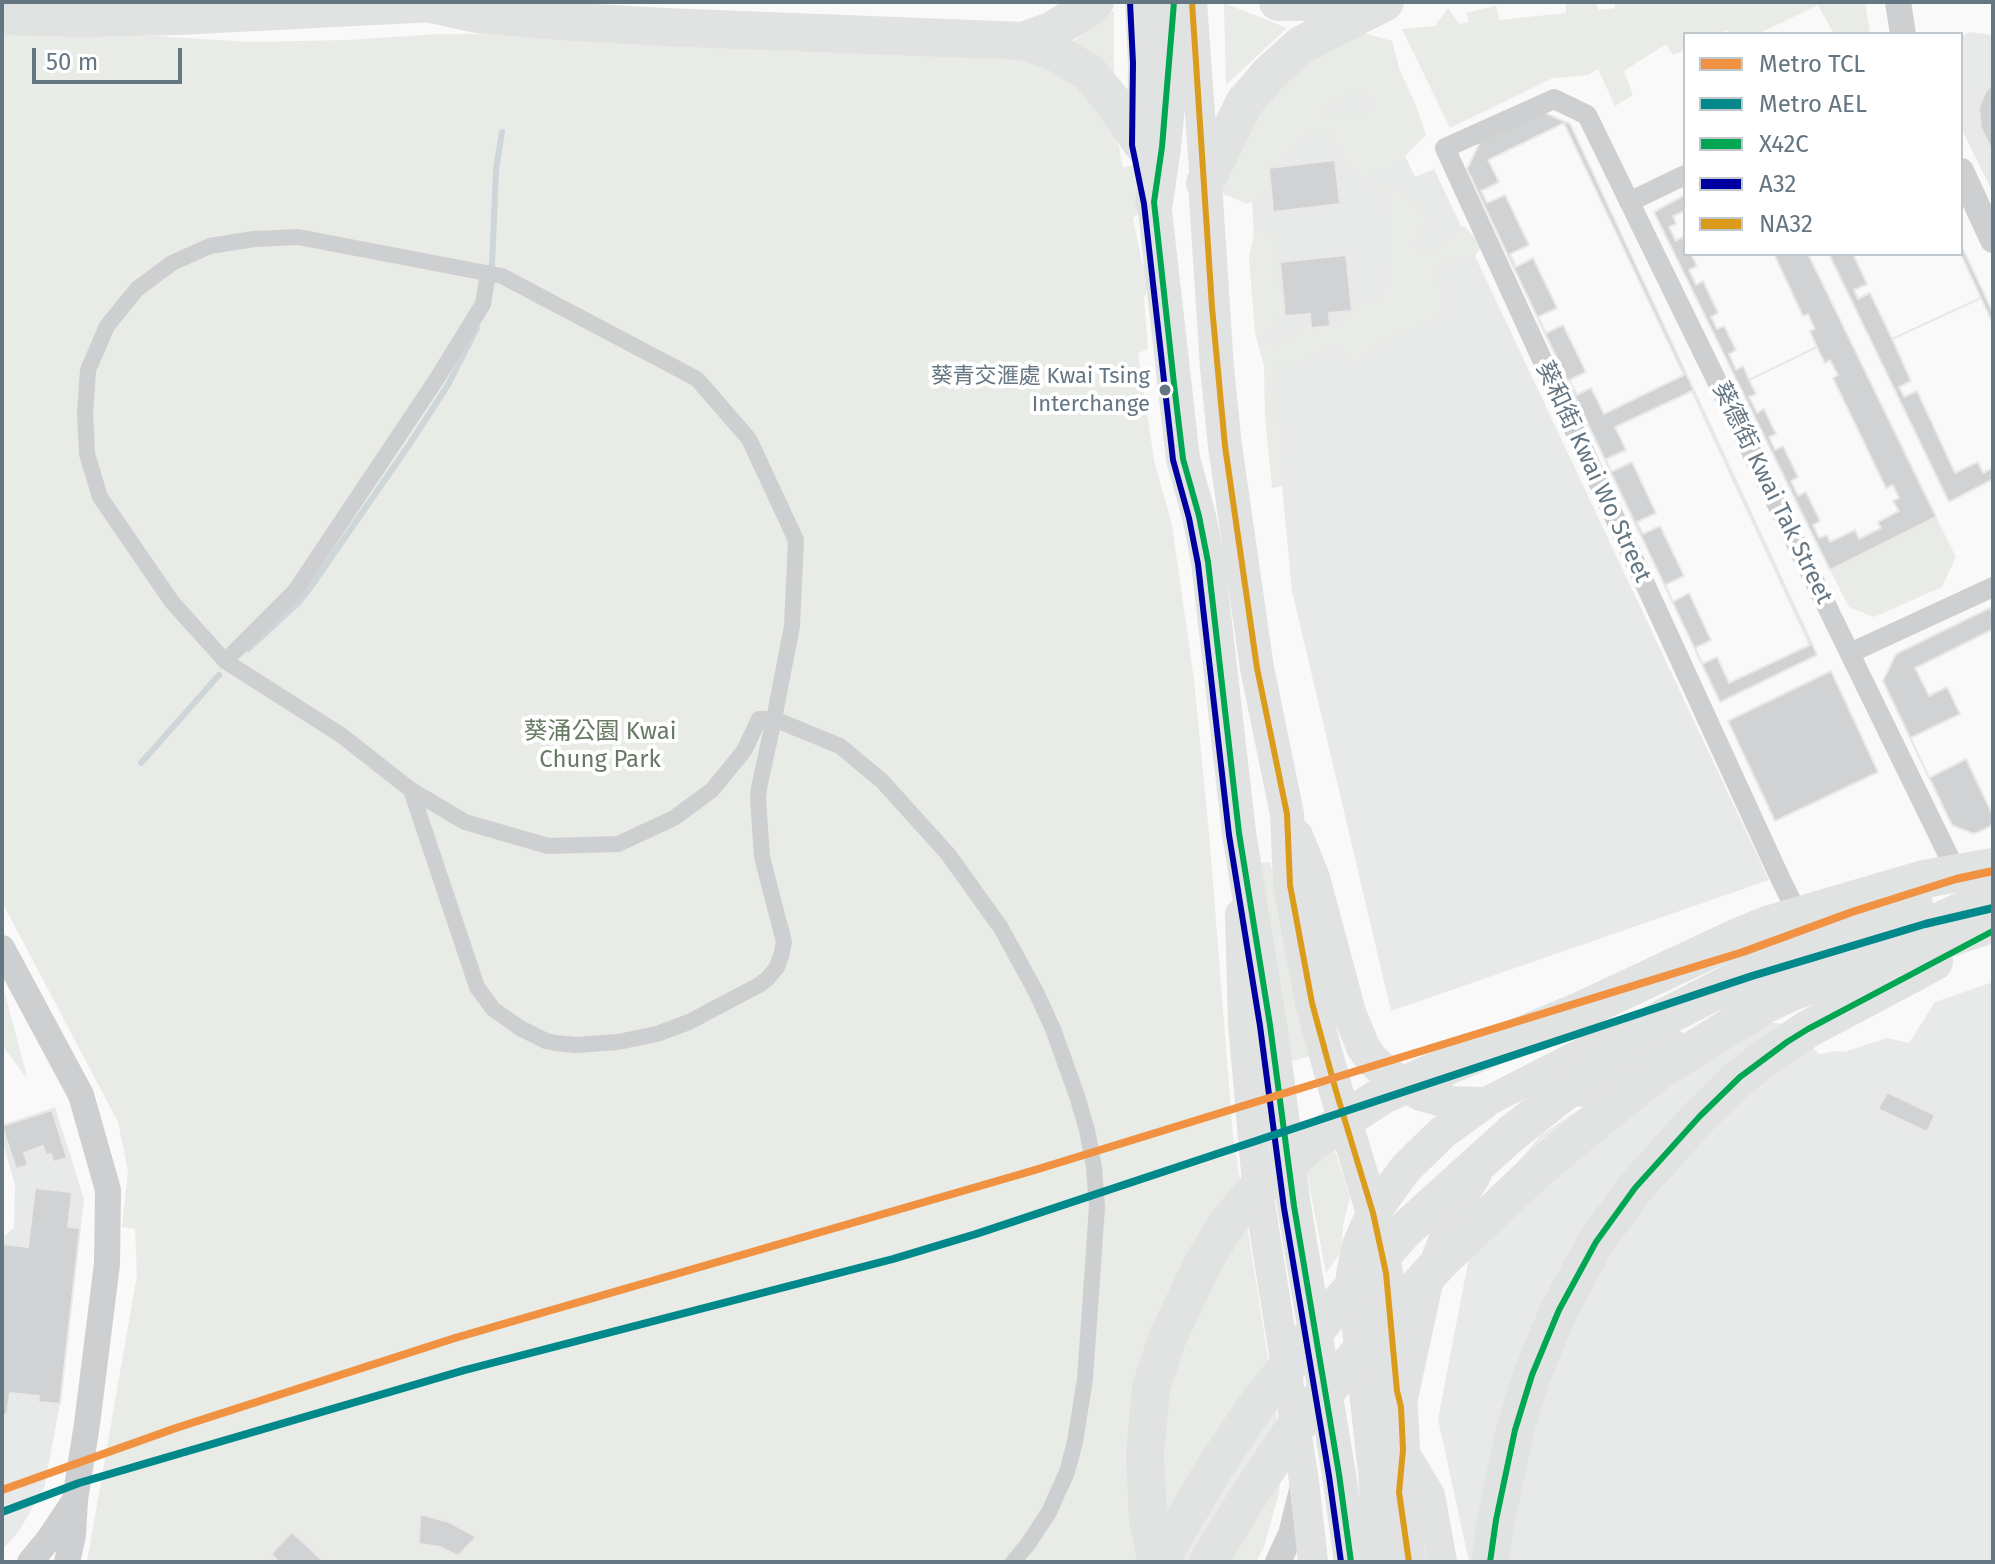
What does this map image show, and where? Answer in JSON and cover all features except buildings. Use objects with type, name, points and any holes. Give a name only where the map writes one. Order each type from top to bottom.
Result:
[{"type":"highway","points":[[1023,41],[1053,30],[1095,2]]},
{"type":"highway","points":[[1154,202],[1162,147],[1174,2],[1196,66]]},
{"type":"highway","points":[[1278,2],[1320,2]]},
{"type":"highway","points":[[1205,183],[1244,103],[1269,74],[1301,45],[1385,2]]},
{"type":"highway","points":[[2,16],[177,16],[443,3],[477,14],[574,22],[1023,41],[1057,53],[1089,73],[1142,144]]},
{"type":"highway","points":[[1158,1562],[1148,1520],[1145,1455],[1151,1388],[1167,1339],[1203,1263],[1226,1225],[1252,1194],[1314,1141],[1381,1096],[1582,1010],[1767,925],[1924,879],[1993,869]]},
{"type":"highway","points":[[1158,1562],[1256,1406],[1329,1314],[1405,1230],[1511,1134],[1592,1069],[1665,1017],[1754,971],[1993,869]]},
{"type":"highway","points":[[1208,1562],[1291,1433],[1362,1349],[1440,1262],[1537,1170],[1607,1112],[1659,1071],[1768,1003],[1791,992],[1993,923]]},
{"type":"highway","points":[[1490,1562],[1515,1430],[1532,1375],[1559,1310],[1589,1256],[1635,1188],[1740,1077],[1787,1042],[1993,931]]},
{"type":"main road","points":[[1140,2],[1142,144],[1154,202],[1183,459],[1208,562],[1239,833],[1351,1562]]},
{"type":"main road","points":[[1192,2],[1225,446],[1257,668],[1287,814],[1290,885],[1312,1003],[1373,1213],[1386,1273],[1401,1407],[1403,1450],[1399,1492],[1409,1562]]},
{"type":"main road","points":[[1287,814],[1313,878],[1349,1012],[1363,1047],[1372,1060],[1392,1077],[1421,1094],[1453,1103],[1482,1104]]},
{"type":"main road","points":[[1239,833],[1243,1024],[1257,1184],[1304,1481],[1313,1562]]},
{"type":"main road","points":[[1379,1562],[1375,1473],[1353,1274],[1359,1245],[1373,1213],[1394,1182],[1443,1132],[1482,1104],[1810,937],[1993,853]]},
{"type":"main road","points":[[1386,1273],[1403,1228],[1421,1199],[1471,1153],[1548,1108],[1827,969],[1993,892]]},
{"type":"main road","points":[[1401,1407],[1428,1283],[1451,1219],[1483,1167],[1507,1140],[1548,1108]]},
{"type":"main road","points":[[1403,1450],[1430,1495],[1442,1562]]},
{"type":"street","points":[[1898,2],[1903,32]]},
{"type":"street","name":"葵和街 Kwai Wo Street","points":[[1587,115],[1554,99],[1445,148],[1810,937]]},
{"type":"street","name":"葵德街 Kwai Tak Street","points":[[1587,115],[1956,871]]},
{"type":"street","points":[[1963,175],[1993,240]]},
{"type":"street","points":[[1629,202],[1683,176]]},
{"type":"street","points":[[411,790],[479,992],[499,1014],[520,1028],[546,1041],[588,1044],[637,1038],[677,1027],[759,985],[773,973],[783,949],[783,935],[763,864],[758,807],[759,788],[774,719],[792,626],[796,540],[749,439],[697,379],[502,276],[298,237],[254,239],[210,246],[172,263],[137,289],[107,326],[88,370],[85,413],[87,454],[100,497],[172,602],[225,661],[341,735],[411,790],[465,822],[548,846],[618,844],[674,818],[712,790],[744,751],[759,719],[774,719],[832,742],[897,795],[948,854],[1001,928],[1036,992],[1065,1061],[1087,1130],[1094,1167],[1097,1216],[1085,1379],[1067,1472],[1040,1527],[1013,1562]]},
{"type":"street","points":[[225,661],[295,591],[483,304],[488,273]]},
{"type":"street","points":[[1850,653],[1993,587]]},
{"type":"street","points":[[2,948],[81,1095],[108,1190],[107,1264],[67,1562]]},
{"type":"street","points":[[1278,1562],[1291,1534],[1304,1481]]},
{"type":"street","points":[[30,1562],[75,1500]]},
{"type":"shaded area","points":[[1969,32],[1993,35],[1993,193],[1963,132],[1963,36]]},
{"type":"shaded area","points":[[1383,60],[1421,140],[1402,150],[1415,177],[1434,169],[1769,880],[1391,1011],[1292,591],[1256,281],[1252,198],[1275,138]]},
{"type":"shaded area","points":[[1993,982],[1993,1562],[1469,1562],[1438,1419],[1471,1247],[1492,1193],[1540,1136],[1575,1112],[1653,1070],[1768,1022],[1782,1024],[1819,1054],[1844,1052],[1887,1038],[1909,1043],[1935,1002]]},
{"type":"shaded area","points":[[55,1107],[84,1199],[60,1404],[44,1488],[19,1531],[2,1550],[2,1238],[14,1228],[15,1185],[2,1140],[2,1125]]},
{"type":"green space","points":[[1566,2],[1594,2],[1599,10],[1615,8],[1615,2],[1865,2],[1870,32],[1833,32],[1818,5],[1762,32],[1683,32],[1683,51],[1673,55],[1666,44],[1624,71],[1633,95],[1615,106],[1598,69],[1588,75],[1553,78],[1450,128],[1402,29],[1435,26],[1448,8],[1459,24],[1469,22],[1466,13],[1496,6],[1499,20],[1566,13]]},
{"type":"green space","points":[[1224,3],[1287,28],[1226,85]]},
{"type":"green space","points":[[1114,11],[1114,80],[1070,44]]},
{"type":"green space","points":[[1354,30],[1392,41],[1400,71],[1426,135],[1391,170],[1355,178],[1329,131],[1306,134],[1286,152],[1272,188],[1248,204],[1221,193],[1274,77]],"holes":[[[1362,89],[1377,105],[1361,114],[1322,114],[1325,108]]]},
{"type":"green space","name":"葵涌公園 Kwai Chung Park","points":[[2,33],[139,35],[252,42],[504,34],[1022,51],[1104,106],[1123,168],[1139,163],[1155,202],[1133,218],[1142,263],[1160,267],[1144,298],[1148,349],[1138,353],[1154,460],[1172,525],[1194,680],[1233,1136],[1282,1447],[1279,1493],[1264,1547],[1256,1562],[87,1562],[137,1275],[135,1229],[122,1227],[128,1171],[118,1122],[2,902]]},
{"type":"green space","points":[[1368,183],[1388,185],[1415,202],[1427,221],[1413,246],[1432,253],[1464,226],[1482,245],[1473,260],[1450,258],[1436,271],[1445,305],[1437,322],[1389,336],[1353,365],[1335,344],[1296,367],[1278,366],[1272,389],[1286,459],[1282,486],[1272,488],[1264,366],[1255,333],[1249,257],[1255,229],[1274,234],[1279,283],[1288,309],[1268,331],[1274,350],[1312,321],[1335,328],[1343,307],[1382,300],[1392,260],[1392,223],[1388,199]]},
{"type":"green space","points":[[1936,517],[1956,557],[1942,587],[1874,617],[1849,607],[1830,570]]},
{"type":"green space","points":[[1270,862],[1311,1056],[1285,1063],[1261,863]]},
{"type":"green space","points":[[2,983],[28,1080],[2,1045]]},
{"type":"green space","points":[[1330,1135],[1350,1197],[1341,1252],[1326,1273],[1304,1158]]},
{"type":"waterway","points":[[492,265],[496,170],[502,132]]},
{"type":"waterway","points":[[248,649],[310,588],[448,385],[477,328]]},
{"type":"waterway","points":[[141,763],[219,675]]},
{"type":"metro line","name":"TCL","points":[[2,1490],[176,1428],[455,1338],[1035,1170],[1743,952],[1852,912],[1956,879],[1993,871]]},
{"type":"metro line","name":"AEL","points":[[2,1512],[79,1483],[465,1370],[893,1259],[976,1234],[1752,976],[1925,924],[1993,908]]},
{"type":"transit line","name":"A32","points":[[1130,2],[1132,145],[1144,204],[1173,460],[1198,564],[1229,835],[1260,1026],[1284,1208],[1341,1562]]},
{"type":"transit line","name":"X42C","points":[[1174,2],[1162,147],[1154,202],[1174,384],[1183,459],[1208,562],[1239,833],[1351,1562]]},
{"type":"transit line","name":"NA32","points":[[1192,2],[1212,307],[1225,446],[1257,668],[1287,814],[1290,885],[1312,1003],[1373,1213],[1386,1273],[1401,1407],[1403,1450],[1399,1492],[1409,1562]]},
{"type":"transit line","name":"X42C","points":[[1490,1562],[1515,1430],[1532,1375],[1559,1310],[1596,1242],[1635,1188],[1740,1077],[1787,1042],[1993,931]]},
{"type":"place","name":"葵青交滙處 Kwai Tsing Interchange","points":[[1165,390]]}]
